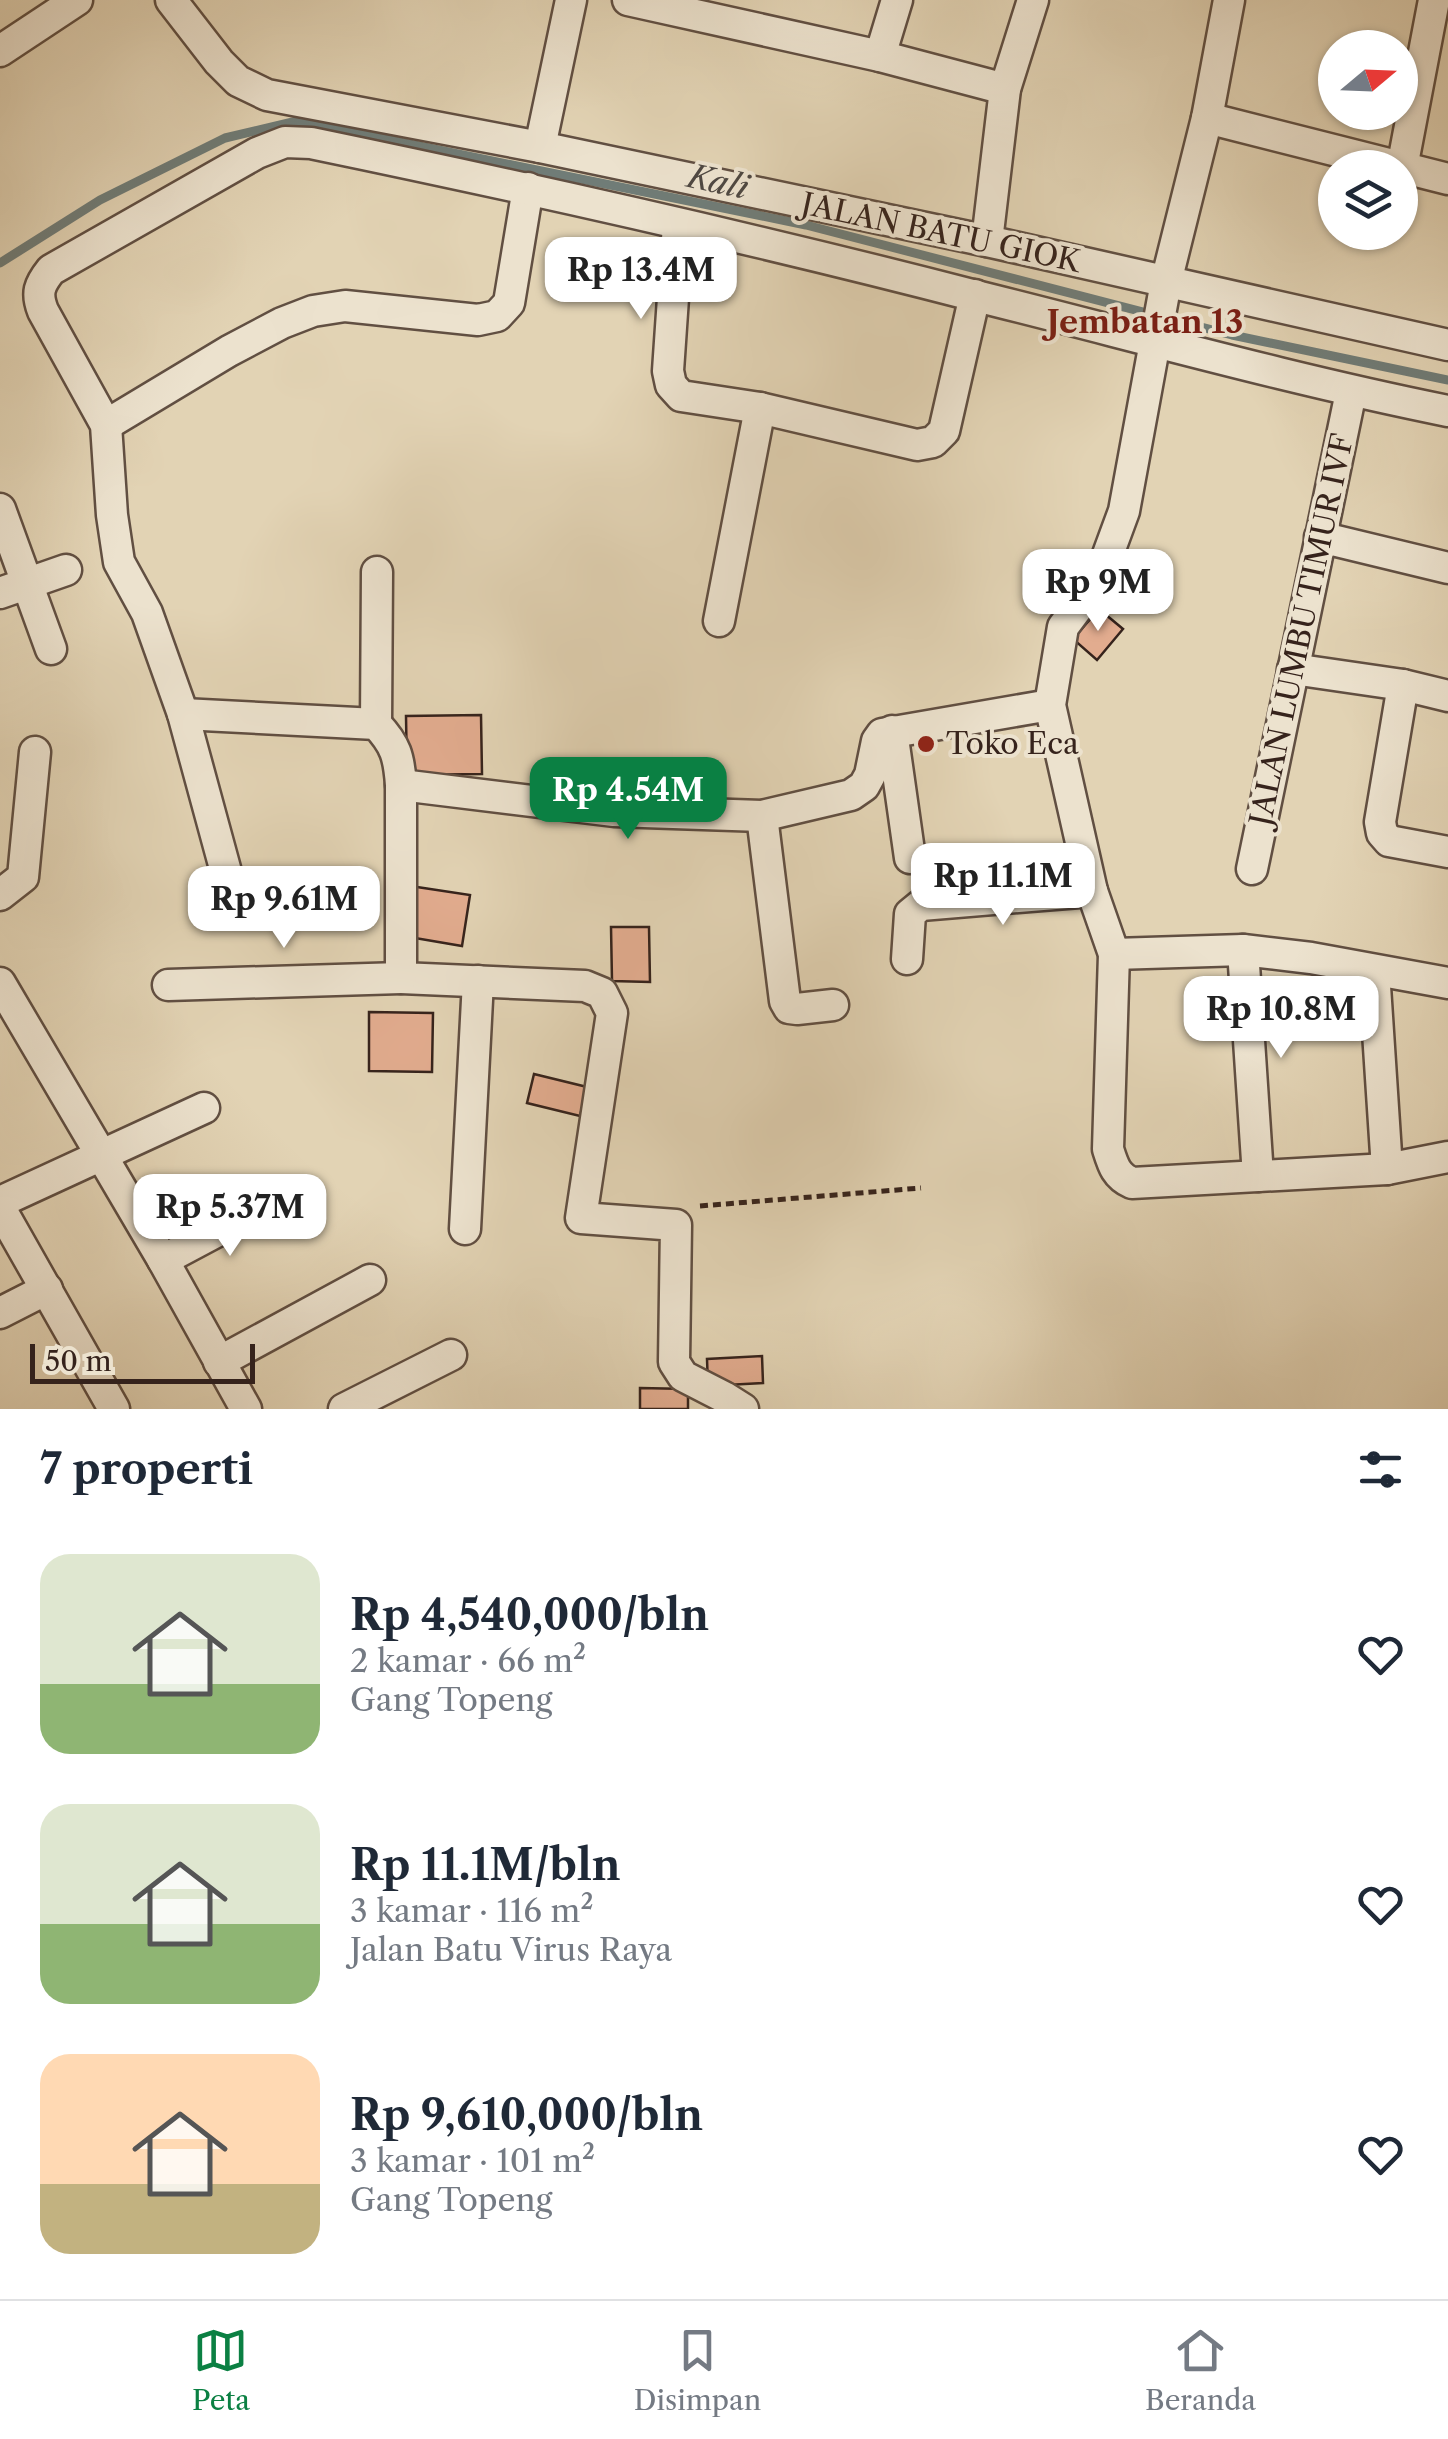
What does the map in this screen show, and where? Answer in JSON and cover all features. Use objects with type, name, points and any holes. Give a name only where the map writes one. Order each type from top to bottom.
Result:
[{"type":"street","points":[[0,51],[77,0]]},
{"type":"street","name":"JALAN BATU GIOK","points":[[171,0],[228,72],[267,95],[540,147],[987,241],[1165,291],[1448,344]]},
{"type":"street","points":[[540,147],[571,0]]},
{"type":"street","points":[[628,0],[880,56],[1005,89]]},
{"type":"street","points":[[880,56],[896,0]]},
{"type":"street","points":[[987,241],[1005,89],[1033,0]]},
{"type":"street","points":[[1229,0],[1207,118],[1165,291],[1124,511],[1103,568],[1063,627],[1050,705],[1092,891],[1114,954],[1108,1149],[1121,1178],[1132,1183],[1387,1169],[1448,1157]]},
{"type":"street","points":[[1405,150],[1434,0]]},
{"type":"street","points":[[1207,118],[1332,150]]},
{"type":"street","points":[[226,872],[182,714],[147,612],[119,562],[106,426],[38,296],[40,284],[51,270],[256,153],[286,142],[310,143],[528,188],[1157,337],[1351,392],[1448,412]]},
{"type":"street","points":[[1418,172],[1448,179]]},
{"type":"street","points":[[106,426],[229,352],[313,311],[344,306],[478,320],[498,316],[509,303],[528,188]]},
{"type":"street","points":[[678,225],[668,371],[671,385],[681,396],[760,408],[916,446],[933,442],[944,431],[974,295]]},
{"type":"street","name":"JALAN LUMBU TIMUR IVF","points":[[1252,869],[1351,392]]},
{"type":"street","points":[[719,621],[760,408]]},
{"type":"street","points":[[0,509],[14,589],[51,649]]},
{"type":"street","points":[[1320,537],[1448,568]]},
{"type":"street","points":[[14,589],[66,570]]},
{"type":"street","points":[[377,572],[376,724],[391,740],[399,760],[402,785],[401,978]]},
{"type":"street","points":[[1293,669],[1403,685],[1448,696]]},
{"type":"street","points":[[1403,685],[1380,822],[1382,832],[1389,841],[1448,852]]},
{"type":"street","points":[[402,785],[614,811],[762,816],[851,795],[864,786],[870,775],[882,734],[1050,705]]},
{"type":"street","points":[[182,714],[376,724]]},
{"type":"street","points":[[892,732],[910,858]]},
{"type":"street","points":[[0,895],[23,877],[34,752]]},
{"type":"street","points":[[762,816],[785,1001],[789,1008],[798,1009],[833,1005]]},
{"type":"street","points":[[908,959],[910,914],[921,904],[1092,891]]},
{"type":"street","points":[[1114,954],[1243,950],[1448,983]]},
{"type":"street","points":[[1243,950],[1258,1176]]},
{"type":"street","points":[[1374,971],[1387,1169]]},
{"type":"street","points":[[168,985],[401,978],[585,986],[602,993],[612,1013],[582,1218],[676,1226],[674,1362],[683,1376],[743,1409]]},
{"type":"street","points":[[465,1228],[478,981]]},
{"type":"street","points":[[0,983],[246,1409]]},
{"type":"street","points":[[114,1409],[0,1205],[204,1108]]},
{"type":"street","points":[[163,1260],[268,1204]]},
{"type":"street","points":[[220,1362],[370,1280]]},
{"type":"street","points":[[0,1313],[47,1289]]},
{"type":"street","points":[[344,1409],[451,1354]]},
{"type":"path","points":[[676,1226],[680,1208],[922,1188]]},
{"type":"building","points":[[1099,609],[1123,629],[1097,660],[1073,639]]},
{"type":"building","points":[[481,715],[482,774],[407,775],[406,716]]},
{"type":"building","points":[[417,887],[470,895],[462,946],[409,937]]},
{"type":"building","points":[[611,927],[649,927],[650,982],[612,981]]},
{"type":"building","points":[[369,1012],[433,1013],[432,1072],[369,1071]]},
{"type":"building","points":[[534,1074],[587,1087],[580,1116],[527,1103]]},
{"type":"building","points":[[762,1356],[763,1383],[708,1386],[707,1359]]},
{"type":"building","points":[[640,1388],[688,1389],[688,1409],[640,1409]]},
{"type":"waterway","name":"Kali","points":[[0,263],[100,200],[225,138],[297,121],[806,225],[1232,335],[1448,380]]},
{"type":"place","name":"Toko Eca","points":[[926,744]]},
{"type":"district","name":"Jembatan 13","points":[[1145,322]]}]
